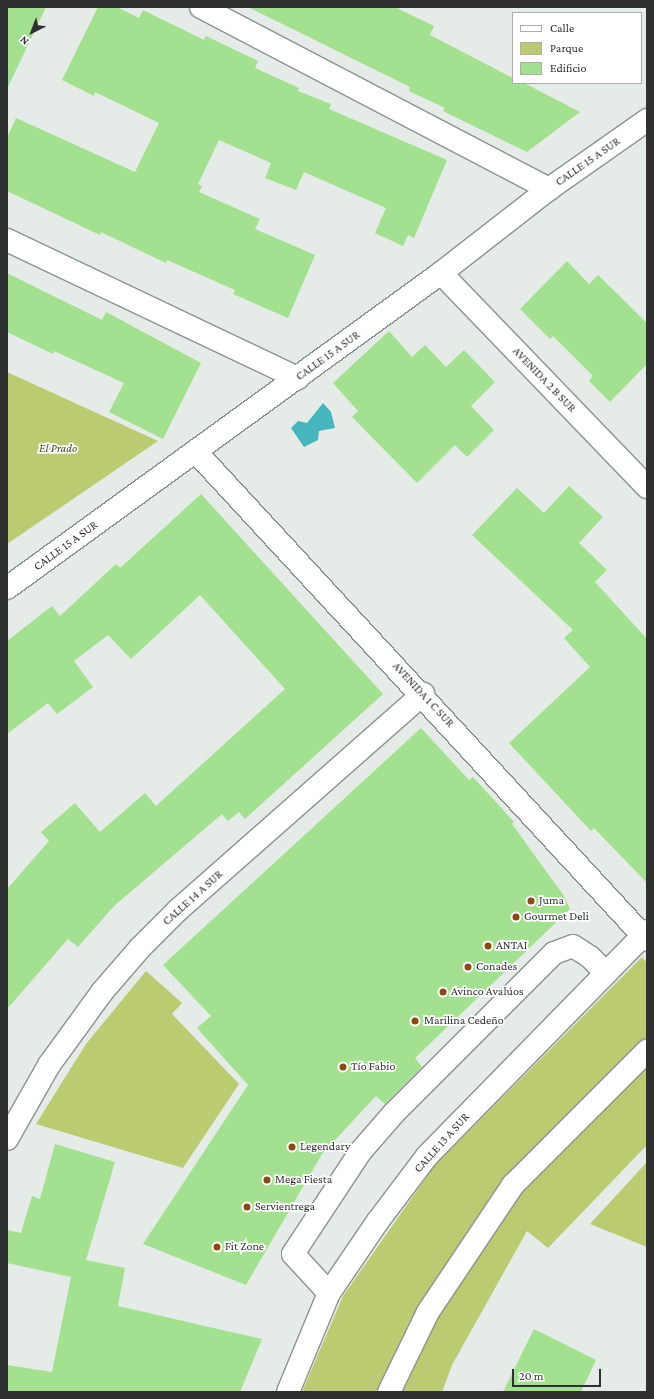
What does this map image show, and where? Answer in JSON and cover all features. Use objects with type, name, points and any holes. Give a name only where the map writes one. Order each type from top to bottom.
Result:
[{"type":"street","points":[[201,7],[549,189]]},
{"type":"street","name":"CALLE 15 A SUR","points":[[7,588],[298,378],[441,273],[549,189],[647,120]]},
{"type":"street","points":[[7,240],[298,378]]},
{"type":"street","name":"AVENIDA 2 B SUR","points":[[441,273],[647,487]]},
{"type":"street","name":"AVENIDA 1 C SUR","points":[[196,452],[646,935]]},
{"type":"street","name":"CALLE 14 A SUR","points":[[7,1139],[49,1065],[102,992],[140,948],[184,905],[423,694]]},
{"type":"street","name":"CALLE 13 A SUR","points":[[288,1392],[329,1293],[378,1221],[427,1156],[606,973],[646,935]]},
{"type":"street","points":[[329,1293],[293,1254],[361,1151],[394,1113],[554,953],[573,946],[590,957],[606,973]]},
{"type":"street","points":[[389,1392],[428,1312],[512,1185],[647,1051]]},
{"type":"green space","name":"El Prado","points":[[7,372],[158,441],[7,544]]},
{"type":"green space","points":[[642,957],[647,963],[647,1145],[548,1248],[527,1231],[452,1365],[442,1392],[302,1392],[343,1296],[435,1165]]},
{"type":"green space","points":[[146,971],[182,1003],[172,1014],[239,1084],[183,1168],[36,1124],[86,1044]]},
{"type":"green space","points":[[647,1162],[647,1247],[590,1224]]},
{"type":"water","points":[[323,403],[331,412],[335,428],[319,431],[318,440],[304,447],[291,428],[298,421],[307,423]]},
{"type":"building","points":[[7,7],[46,7],[7,89]]},
{"type":"building","points":[[98,7],[117,7],[139,18],[143,10],[204,40],[206,36],[258,61],[255,68],[299,88],[298,91],[331,104],[329,109],[447,160],[414,238],[408,235],[403,246],[375,233],[386,208],[304,172],[296,190],[265,178],[271,163],[219,140],[198,184],[202,186],[199,192],[260,219],[255,229],[315,255],[288,318],[233,294],[235,290],[167,260],[166,263],[101,232],[100,235],[7,191],[7,138],[16,118],[135,172],[159,123],[95,92],[94,96],[62,80]]},
{"type":"building","points":[[248,7],[395,7],[434,26],[430,35],[512,77],[512,84],[526,84],[580,112],[527,152],[443,111],[445,108],[409,91],[410,87]]},
{"type":"building","points":[[567,261],[589,284],[598,275],[647,323],[647,364],[610,402],[589,381],[593,376],[553,336],[550,339],[520,309]]},
{"type":"building","points":[[7,273],[102,320],[106,312],[201,363],[163,439],[109,412],[124,383],[54,351],[53,354],[7,332]]},
{"type":"building","points":[[389,331],[412,357],[425,345],[446,367],[464,350],[495,382],[471,406],[494,430],[467,457],[455,445],[417,483],[352,417],[358,411],[333,383]]},
{"type":"building","points":[[569,486],[603,517],[579,543],[607,570],[595,582],[647,639],[647,883],[594,828],[591,831],[509,743],[590,667],[564,638],[573,630],[472,535],[517,488],[544,513]]},
{"type":"building","points":[[201,494],[383,694],[245,819],[239,812],[228,821],[222,814],[114,906],[78,947],[68,939],[7,1009],[7,889],[49,841],[41,832],[75,803],[100,832],[145,793],[156,806],[285,689],[200,595],[131,659],[108,635],[74,661],[93,687],[57,714],[48,703],[7,734],[7,641],[52,606],[60,616],[116,564],[120,568]]},
{"type":"building","points":[[421,728],[469,780],[473,777],[514,822],[512,824],[564,896],[570,909],[415,1058],[422,1067],[385,1104],[376,1096],[322,1154],[246,1285],[143,1244],[248,1085],[197,1028],[211,1016],[163,965]]},
{"type":"building","points":[[55,1144],[115,1162],[86,1260],[125,1268],[118,1306],[262,1339],[240,1392],[7,1392],[7,1365],[52,1372],[71,1277],[7,1263],[7,1230],[21,1233],[32,1196],[40,1199]]},
{"type":"building","points":[[534,1329],[596,1360],[581,1392],[503,1392]]},
{"type":"place","name":"Juma","points":[[531,901]]},
{"type":"place","name":"Gourmet Deli","points":[[516,917]]},
{"type":"place","name":"ANTAI","points":[[488,946]]},
{"type":"place","name":"Conades","points":[[468,967]]},
{"type":"place","name":"Avinco Avalúos","points":[[443,992]]},
{"type":"place","name":"Marilina Cedeño","points":[[415,1021]]},
{"type":"place","name":"Tío Fabio","points":[[343,1067]]},
{"type":"place","name":"Legendary","points":[[292,1147]]},
{"type":"place","name":"Mega Fiesta","points":[[267,1180]]},
{"type":"place","name":"Servientrega","points":[[247,1207]]},
{"type":"place","name":"Fit Zone","points":[[217,1247]]}]
